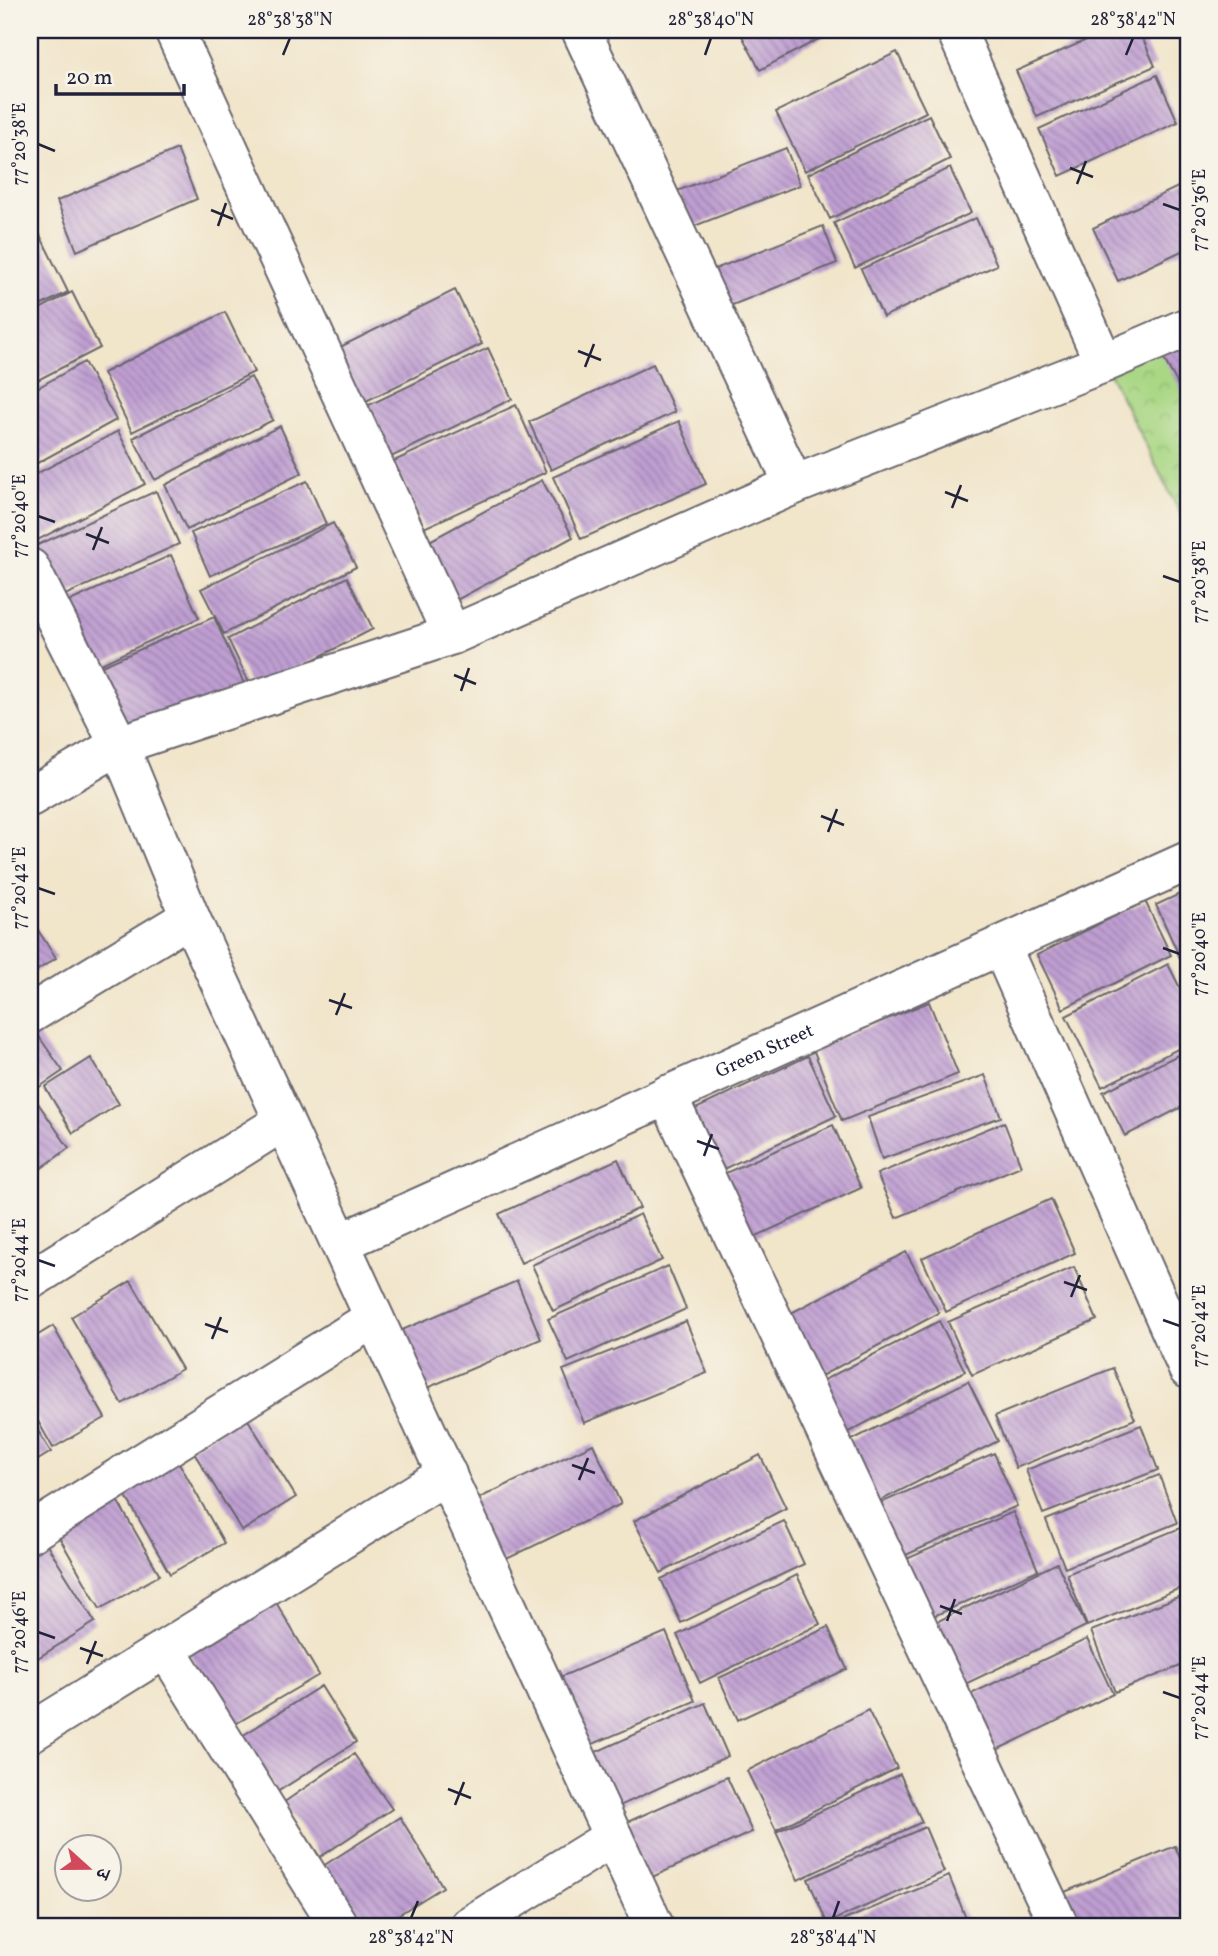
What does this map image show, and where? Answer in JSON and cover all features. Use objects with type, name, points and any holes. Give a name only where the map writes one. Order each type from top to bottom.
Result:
[{"type":"street","points":[[174,30],[452,635]]},
{"type":"street","points":[[581,30],[794,485]]},
{"type":"street","points":[[956,30],[1104,363]]},
{"type":"street","points":[[30,797],[119,745],[452,635],[794,485],[1104,363],[1188,327]]},
{"type":"street","points":[[34,589],[119,745],[190,917],[654,1926]]},
{"type":"street","name":"Green Street","points":[[340,1243],[1188,862]]},
{"type":"street","points":[[30,1014],[190,917]]},
{"type":"street","points":[[1001,946],[1188,1369]]},
{"type":"street","points":[[667,1095],[1059,1926]]},
{"type":"street","points":[[30,1280],[284,1121]]},
{"type":"street","points":[[30,1532],[374,1318]]},
{"type":"street","points":[[30,1733],[446,1474]]},
{"type":"street","points":[[166,1649],[339,1926]]},
{"type":"street","points":[[469,1926],[613,1837]]},
{"type":"green space","points":[[1188,327],[1188,529],[1104,363]]},
{"type":"building","points":[[739,30],[836,30],[760,70]]},
{"type":"building","points":[[1109,30],[1139,30],[1155,66],[1037,117],[1016,71]]},
{"type":"building","points":[[897,52],[926,112],[805,171],[776,112]]},
{"type":"building","points":[[1157,75],[1178,122],[1060,176],[1039,129]]},
{"type":"building","points":[[929,115],[950,159],[830,219],[808,174]]},
{"type":"building","points":[[786,148],[800,185],[692,227],[677,191]]},
{"type":"building","points":[[177,149],[197,199],[77,251],[57,201]]},
{"type":"building","points":[[950,168],[971,213],[855,268],[834,223]]},
{"type":"building","points":[[1188,182],[1188,248],[1118,281],[1093,228]]},
{"type":"building","points":[[976,218],[997,265],[883,317],[861,269]]},
{"type":"building","points":[[823,226],[837,263],[730,306],[715,269]]},
{"type":"building","points":[[38,231],[68,292],[30,311],[30,235]]},
{"type":"building","points":[[455,290],[482,344],[358,405],[332,351]]},
{"type":"building","points":[[72,292],[100,348],[30,384],[30,314]]},
{"type":"building","points":[[225,312],[254,372],[132,432],[103,373]]},
{"type":"building","points":[[1188,327],[1188,402],[1154,342]]},
{"type":"building","points":[[488,348],[512,399],[389,458],[365,407]]},
{"type":"building","points":[[84,362],[116,420],[30,467],[30,392]]},
{"type":"building","points":[[653,364],[675,412],[551,470],[529,422]]},
{"type":"building","points":[[251,377],[273,420],[155,480],[133,438]]},
{"type":"building","points":[[516,405],[546,472],[424,528],[394,461]]},
{"type":"building","points":[[679,421],[706,484],[581,539],[553,477]]},
{"type":"building","points":[[280,426],[302,473],[187,530],[165,485]]},
{"type":"building","points":[[118,431],[145,484],[32,543],[30,477]]},
{"type":"building","points":[[542,480],[573,537],[455,601],[424,544]]},
{"type":"building","points":[[307,481],[326,524],[210,576],[191,533]]},
{"type":"building","points":[[156,491],[179,544],[54,600],[31,548]]},
{"type":"building","points":[[333,523],[356,567],[224,634],[201,589]]},
{"type":"building","points":[[171,555],[199,618],[86,671],[57,607]]},
{"type":"building","points":[[347,577],[373,629],[253,691],[228,639]]},
{"type":"building","points":[[214,617],[245,686],[126,739],[95,669]]},
{"type":"building","points":[[1188,890],[1188,956],[1181,960],[1156,905]]},
{"type":"building","points":[[1145,901],[1171,955],[1063,1009],[1037,955]]},
{"type":"building","points":[[30,918],[56,958],[30,975]]},
{"type":"building","points":[[1168,964],[1188,1004],[1188,1044],[1102,1087],[1066,1016]]},
{"type":"building","points":[[929,1002],[958,1074],[842,1121],[813,1049]]},
{"type":"building","points":[[30,1024],[63,1071],[38,1088],[30,1077]]},
{"type":"building","points":[[1188,1050],[1188,1104],[1125,1136],[1103,1092]]},
{"type":"building","points":[[808,1056],[836,1116],[715,1173],[687,1113]]},
{"type":"building","points":[[91,1058],[119,1104],[73,1133],[45,1087]]},
{"type":"building","points":[[985,1075],[1001,1117],[882,1159],[868,1117]]},
{"type":"building","points":[[31,1093],[69,1148],[32,1175],[30,1171]]},
{"type":"building","points":[[1004,1122],[1021,1166],[896,1218],[877,1174]]},
{"type":"building","points":[[833,1125],[861,1188],[741,1243],[712,1179]]},
{"type":"building","points":[[618,1159],[640,1208],[521,1263],[499,1214]]},
{"type":"building","points":[[1051,1199],[1075,1253],[946,1312],[922,1258]]},
{"type":"building","points":[[640,1214],[662,1260],[553,1311],[532,1265]]},
{"type":"building","points":[[906,1252],[939,1313],[810,1382],[778,1320]]},
{"type":"building","points":[[668,1266],[686,1309],[568,1362],[548,1319]]},
{"type":"building","points":[[1074,1267],[1097,1320],[972,1375],[948,1322]]},
{"type":"building","points":[[131,1281],[182,1369],[122,1404],[71,1317]]},
{"type":"building","points":[[517,1281],[541,1339],[420,1391],[395,1333]]},
{"type":"building","points":[[686,1321],[707,1373],[584,1423],[563,1370]]},
{"type":"building","points":[[939,1321],[965,1371],[839,1437],[812,1386]]},
{"type":"building","points":[[53,1326],[105,1418],[53,1448],[30,1407],[30,1340]]},
{"type":"building","points":[[1113,1368],[1135,1419],[1016,1468],[995,1416]]},
{"type":"building","points":[[968,1381],[998,1441],[874,1504],[844,1444]]},
{"type":"building","points":[[245,1415],[296,1497],[242,1531],[191,1448]]},
{"type":"building","points":[[30,1418],[51,1452],[30,1465]]},
{"type":"building","points":[[1141,1425],[1158,1470],[1043,1514],[1026,1470]]},
{"type":"building","points":[[593,1444],[621,1504],[498,1563],[469,1503]]},
{"type":"building","points":[[994,1453],[1017,1506],[890,1562],[867,1509]]},
{"type":"building","points":[[760,1455],[786,1508],[661,1573],[634,1521]]},
{"type":"building","points":[[178,1461],[224,1543],[170,1574],[124,1493]]},
{"type":"building","points":[[1159,1475],[1177,1523],[1065,1568],[1046,1520]]},
{"type":"building","points":[[113,1493],[160,1575],[100,1609],[54,1528]]},
{"type":"building","points":[[1013,1512],[1038,1570],[918,1623],[893,1565]]},
{"type":"building","points":[[784,1521],[804,1564],[681,1623],[661,1579]]},
{"type":"building","points":[[1185,1526],[1188,1535],[1188,1585],[1087,1626],[1067,1574]]},
{"type":"building","points":[[45,1542],[95,1622],[33,1661],[30,1655],[30,1552]]},
{"type":"building","points":[[1057,1563],[1086,1626],[957,1688],[928,1626]]},
{"type":"building","points":[[797,1575],[820,1624],[700,1683],[677,1635]]},
{"type":"building","points":[[1188,1593],[1188,1663],[1115,1692],[1091,1631]]},
{"type":"building","points":[[274,1599],[319,1675],[232,1726],[188,1650]]},
{"type":"building","points":[[828,1627],[847,1669],[738,1720],[719,1678]]},
{"type":"building","points":[[666,1632],[695,1701],[581,1749],[553,1680]]},
{"type":"building","points":[[1087,1639],[1113,1694],[982,1757],[956,1701]]},
{"type":"building","points":[[321,1686],[356,1742],[277,1792],[242,1736]]},
{"type":"building","points":[[705,1703],[728,1756],[611,1810],[587,1756]]},
{"type":"building","points":[[868,1710],[897,1768],[776,1830],[747,1771]]},
{"type":"building","points":[[354,1754],[392,1809],[320,1857],[283,1803]]},
{"type":"building","points":[[900,1774],[922,1822],[798,1880],[776,1832]]},
{"type":"building","points":[[727,1777],[752,1832],[648,1879],[623,1824]]},
{"type":"building","points":[[400,1817],[443,1887],[380,1926],[360,1926],[323,1866]]},
{"type":"building","points":[[925,1827],[944,1872],[827,1923],[808,1879]]},
{"type":"building","points":[[1175,1846],[1188,1877],[1188,1915],[1163,1926],[1068,1926],[1055,1896]]},
{"type":"building","points":[[949,1876],[967,1921],[954,1926],[838,1926],[837,1923]]}]
